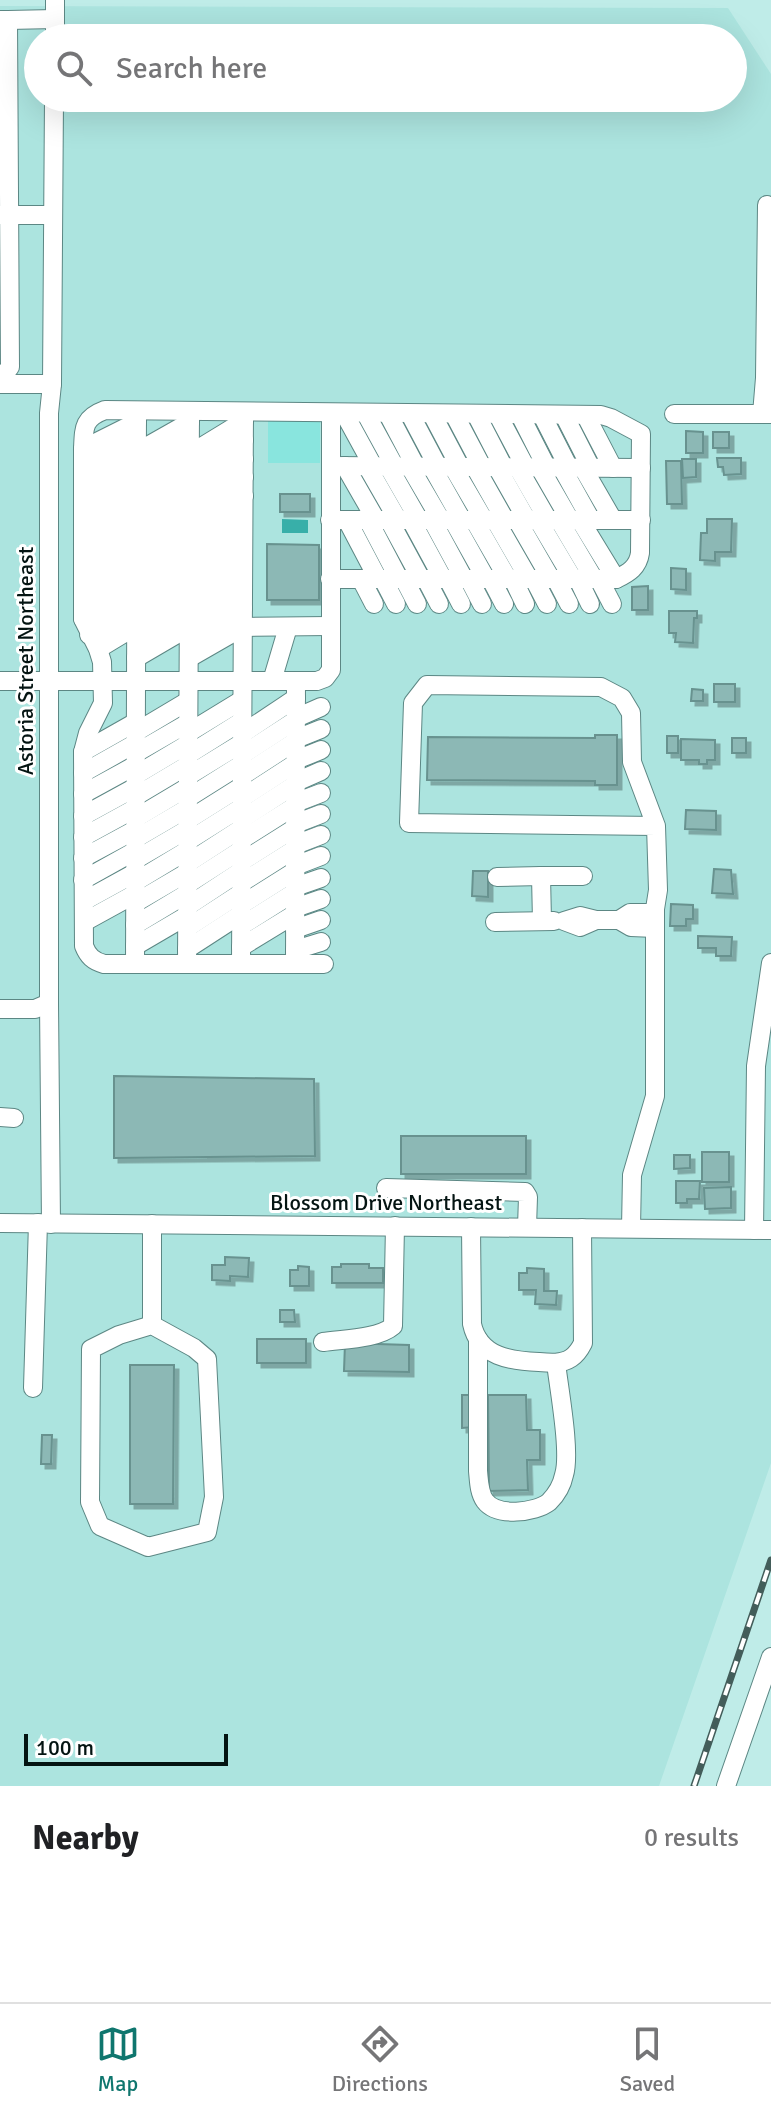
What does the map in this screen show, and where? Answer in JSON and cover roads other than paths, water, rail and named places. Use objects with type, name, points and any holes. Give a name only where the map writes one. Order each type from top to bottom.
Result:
[{"type":"street","points":[[0,382],[10,367],[4,20],[55,19]]},
{"type":"street","name":"Astoria Street Northeast","points":[[33,1388],[44,1224],[49,1003],[49,413],[52,384],[54,112]]},
{"type":"street","points":[[674,414],[766,414],[767,205]]},
{"type":"street","points":[[5,215],[53,215]]},
{"type":"street","points":[[0,382],[52,384]]},
{"type":"street","points":[[135,955],[137,534],[105,410],[90,418],[84,429],[85,552],[102,662],[103,703],[88,733],[83,752],[84,946],[90,958],[104,964],[135,955],[295,957],[324,964]]},
{"type":"street","points":[[0,681],[272,681],[296,689],[328,675],[331,670],[330,579],[339,520],[338,413]]},
{"type":"street","points":[[338,413],[613,520]]},
{"type":"street","points":[[85,552],[137,534],[189,535],[243,516],[338,413],[601,415],[641,434],[639,561],[634,568],[488,579],[330,579]]},
{"type":"street","points":[[366,414],[478,467]]},
{"type":"street","points":[[388,414],[478,467]]},
{"type":"street","points":[[410,414],[478,467]]},
{"type":"street","points":[[432,414],[478,467],[479,520],[488,579]]},
{"type":"street","points":[[454,414],[478,467],[479,520],[488,579],[525,604]]},
{"type":"street","points":[[476,414],[479,520],[488,579],[482,604]]},
{"type":"street","points":[[498,415],[478,467],[479,520],[488,579],[504,604]]},
{"type":"street","points":[[488,579],[479,520],[478,467],[520,415]]},
{"type":"street","points":[[478,467],[542,415]]},
{"type":"street","points":[[478,467],[564,415]]},
{"type":"street","points":[[586,416],[613,468]]},
{"type":"street","points":[[338,466],[641,468]]},
{"type":"street","points":[[338,466],[479,520]]},
{"type":"street","points":[[85,552],[137,534],[189,535],[243,516]]},
{"type":"street","points":[[85,552],[137,534],[189,535],[243,516]]},
{"type":"street","points":[[85,552],[137,534],[189,535],[243,516]]},
{"type":"street","points":[[85,552],[137,534],[189,535],[243,516]]},
{"type":"street","points":[[85,552],[137,534],[189,535],[243,516]]},
{"type":"street","points":[[137,534],[189,535],[243,516]]},
{"type":"street","points":[[243,516],[288,627],[272,681]]},
{"type":"street","points":[[241,956],[243,516]]},
{"type":"street","points":[[339,520],[641,520]]},
{"type":"street","points":[[339,520],[547,604]]},
{"type":"street","points":[[479,520],[488,579]]},
{"type":"street","points":[[187,957],[189,535]]},
{"type":"street","points":[[439,604],[488,579]]},
{"type":"street","points":[[461,604],[488,579]]},
{"type":"street","points":[[374,604],[488,579],[612,604]]},
{"type":"street","points":[[396,604],[488,579],[590,604]]},
{"type":"street","points":[[417,604],[488,579],[569,604]]},
{"type":"street","points":[[288,627],[330,626]]},
{"type":"street","points":[[631,1228],[632,1175],[655,1096],[655,920],[658,890],[656,826],[632,762],[631,713],[622,698],[601,687],[427,685],[413,703],[409,823],[656,826]]},
{"type":"street","points":[[295,957],[296,689]]},
{"type":"street","points":[[187,957],[296,689]]},
{"type":"street","points":[[135,955],[242,700]]},
{"type":"street","points":[[84,922],[188,701]]},
{"type":"street","points":[[242,824],[296,719],[321,707]]},
{"type":"street","points":[[321,729],[295,831],[321,920]]},
{"type":"street","points":[[321,750],[295,831],[321,899]]},
{"type":"street","points":[[83,752],[136,813]]},
{"type":"street","points":[[241,956],[321,771]]},
{"type":"street","points":[[83,773],[136,813],[188,824],[242,824],[295,831],[321,814]]},
{"type":"street","points":[[295,831],[321,793]]},
{"type":"street","points":[[83,794],[136,813],[188,824],[242,824],[321,835]]},
{"type":"street","points":[[83,858],[136,813]]},
{"type":"street","points":[[83,880],[136,813]]},
{"type":"street","points":[[84,901],[136,813]]},
{"type":"street","points":[[83,816],[136,813],[188,824],[242,824],[295,831],[321,856]]},
{"type":"street","points":[[83,837],[136,813],[188,824],[242,824],[295,831]]},
{"type":"street","points":[[188,824],[242,824]]},
{"type":"street","points":[[135,925],[188,824]]},
{"type":"street","points":[[295,831],[321,878]]},
{"type":"street","points":[[541,876],[542,921]]},
{"type":"street","points":[[497,877],[583,876]]},
{"type":"street","points":[[495,922],[564,921],[580,916],[619,920],[630,913],[655,920]]},
{"type":"street","points":[[295,957],[321,942]]},
{"type":"street","points":[[762,1230],[756,1066],[771,963]]},
{"type":"street","points":[[0,1009],[35,1009],[49,1003]]},
{"type":"street","points":[[386,1188],[525,1192],[528,1197],[527,1227]]},
{"type":"street","name":"Blossom Drive Northeast","points":[[0,1223],[762,1230]]},
{"type":"street","points":[[152,1224],[152,1325]]},
{"type":"street","points":[[323,1342],[387,1332],[393,1326],[395,1226]]},
{"type":"street","points":[[471,1227],[472,1324],[478,1339],[490,1352],[500,1357],[556,1363],[573,1357],[583,1343],[582,1228]]},
{"type":"street","points":[[152,1325],[194,1348],[207,1359],[214,1497],[207,1532],[148,1547],[100,1526],[90,1502],[91,1349],[119,1335],[152,1325]]},
{"type":"street","points":[[478,1339],[478,1471],[484,1500],[491,1507],[507,1512],[523,1512],[548,1502],[558,1491],[565,1473],[556,1363]]},
{"type":"street","points":[[726,1786],[771,1657]]},
{"type":"railway","points":[[694,1786],[771,1560]]}]
